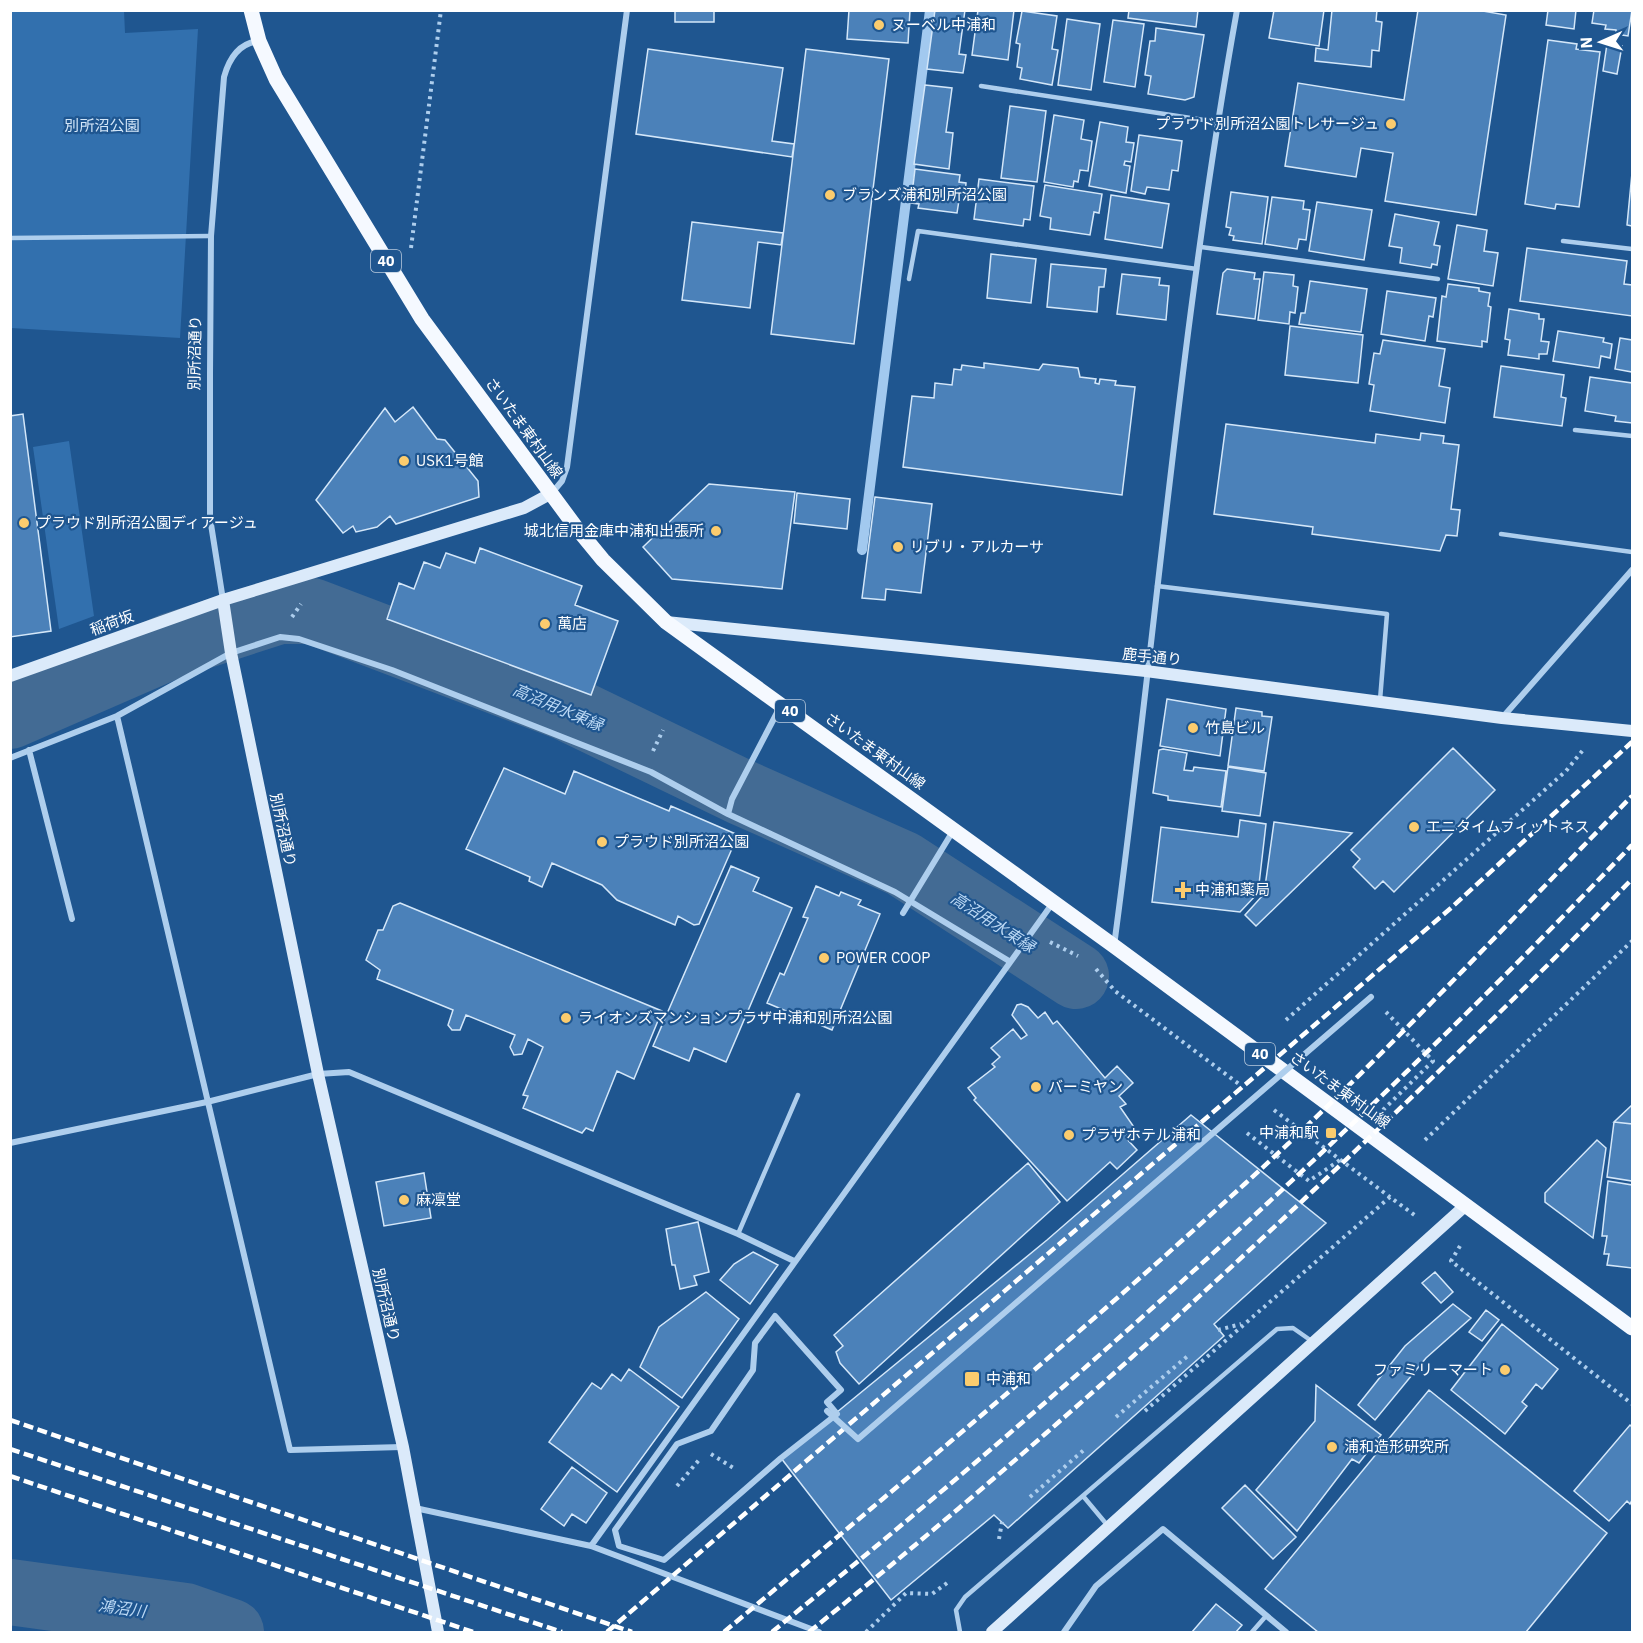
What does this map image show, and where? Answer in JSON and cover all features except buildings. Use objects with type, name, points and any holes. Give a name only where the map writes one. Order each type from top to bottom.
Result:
[{"type":"main road","name":"さいたま東村山線","points":[[251,10],[259,41],[296,116],[422,319],[550,494],[603,560],[666,622],[782,704],[1052,904],[1114,946],[1632,1328]]},
{"type":"street","points":[[550,494],[562,481],[567,467],[627,10]]},
{"type":"street","points":[[1114,946],[1146,671],[1216,122],[1237,10]]},
{"type":"street","name":"別所沼通り","points":[[259,41],[243,47],[235,54],[228,62],[224,77],[211,236],[210,518],[230,648],[318,1074],[403,1447],[438,1632]]},
{"type":"street","name":"稲荷坂","points":[[10,676],[224,600],[525,508],[550,494]]},
{"type":"street","points":[[1502,717],[1632,570]]},
{"type":"street","name":"鹿手通り","points":[[666,622],[1146,671],[1502,717],[1632,731]]},
{"type":"street","points":[[10,758],[117,716],[230,648],[280,637],[299,639],[392,670],[651,772],[728,814],[825,857],[909,901],[1009,961]]},
{"type":"street","points":[[728,814],[732,799],[748,765],[782,704]]},
{"type":"street","points":[[117,716],[290,1450],[403,1447]]},
{"type":"street","points":[[29,750],[72,920]]},
{"type":"street","points":[[903,913],[918,884],[953,830]]},
{"type":"street","points":[[591,1546],[794,1260],[1052,904]]},
{"type":"street","points":[[827,1411],[858,1439],[1371,997]]},
{"type":"street","points":[[10,1143],[207,1102],[318,1074],[349,1072],[738,1234],[794,1260]]},
{"type":"street","points":[[992,1632],[1466,1205]]},
{"type":"street","points":[[775,1316],[841,1390],[827,1402],[837,1414],[781,1458],[664,1560],[619,1546],[615,1530],[677,1444],[711,1431],[753,1370],[755,1342],[775,1316]]},
{"type":"street","points":[[415,1508],[591,1546],[819,1632]]},
{"type":"street","points":[[1064,1632],[1096,1586],[1162,1529],[1286,1632]]},
{"type":"lane","points":[[981,86],[1216,122]]},
{"type":"lane","points":[[909,279],[918,231],[1197,269]]},
{"type":"lane","points":[[10,238],[211,236]]},
{"type":"lane","points":[[1563,241],[1632,249]]},
{"type":"lane","points":[[1201,247],[1438,279]]},
{"type":"lane","points":[[1575,430],[1632,436]]},
{"type":"lane","points":[[1501,534],[1632,552]]},
{"type":"lane","points":[[1157,586],[1387,614],[1380,700]]},
{"type":"lane","points":[[738,1234],[798,1095]]},
{"type":"lane","points":[[960,1632],[956,1610],[965,1597],[1277,1329],[1293,1328],[1315,1343]]},
{"type":"lane","points":[[1083,1496],[1110,1527]]},
{"type":"lane","points":[[1252,1632],[1266,1616]]},
{"type":"path","points":[[410,250],[441,10]]},
{"type":"path","points":[[286,627],[307,595]]},
{"type":"path","points":[[651,755],[663,729]]},
{"type":"path","points":[[1286,1020],[1566,771],[1589,742]]},
{"type":"path","points":[[1046,940],[1081,958]]},
{"type":"path","points":[[1425,1140],[1632,941]]},
{"type":"path","points":[[1090,962],[1115,991],[1246,1089]]},
{"type":"path","points":[[1371,997],[1433,1060],[1383,1110]]},
{"type":"path","points":[[1265,1103],[1422,1221]]},
{"type":"path","points":[[1230,1120],[1309,1181],[1340,1160]]},
{"type":"path","points":[[1137,1417],[1242,1323],[1390,1197]]},
{"type":"path","points":[[1461,1246],[1451,1261],[1632,1404]]},
{"type":"path","points":[[1218,1330],[1242,1323]]},
{"type":"path","points":[[1116,1417],[1190,1354]]},
{"type":"path","points":[[1030,1497],[1085,1449]]},
{"type":"path","points":[[706,1451],[733,1468]]},
{"type":"path","points":[[1002,1522],[998,1542],[1007,1534]]},
{"type":"path","points":[[866,1632],[906,1593],[932,1594],[949,1581]]},
{"type":"green space","name":"別所沼公園","points":[[10,11],[124,11],[125,33],[198,29],[180,338],[11,328]]},
{"type":"green space","points":[[69,441],[94,616],[59,629],[33,447]]},
{"type":"waterway","points":[[862,550],[930,10]]},
{"type":"waterway","name":"高沼用水東縁","points":[[10,716],[171,646],[279,611],[312,611],[567,708],[741,792],[903,864],[1076,976]]},
{"type":"waterway","name":"鴻沼川","points":[[10,1592],[185,1616],[231,1632]]},
{"type":"railway","points":[[607,1632],[1451,908],[1632,742]]},
{"type":"railway","points":[[724,1632],[1047,1359],[1237,1191],[1339,1095],[1632,796]]},
{"type":"railway","points":[[772,1632],[996,1445],[1214,1252],[1427,1052],[1632,845]]},
{"type":"railway","points":[[809,1632],[949,1517],[1085,1399],[1220,1277],[1459,1052],[1632,879]]},
{"type":"railway","points":[[10,1420],[632,1632]]},
{"type":"railway","points":[[10,1449],[562,1632]]},
{"type":"railway","points":[[10,1476],[473,1632]]},
{"type":"place","name":"ヌーベル中浦和","points":[[879,25]]},
{"type":"place","name":"プラウド別所沼公園トレサージュ","points":[[1391,124]]},
{"type":"place","name":"ブランズ浦和別所沼公園","points":[[830,195]]},
{"type":"place","name":"USK1号館","points":[[404,461]]},
{"type":"place","name":"プラウド別所沼公園ディアージュ","points":[[24,523]]},
{"type":"place","name":"城北信用金庫中浦和出張所","points":[[716,531]]},
{"type":"place","name":"リブリ・アルカーサ","points":[[898,547]]},
{"type":"place","name":"萬店","points":[[545,624]]},
{"type":"place","name":"竹島ビル","points":[[1193,728]]},
{"type":"place","name":"エニタイムフィットネス","points":[[1414,827]]},
{"type":"place","name":"プラウド別所沼公園","points":[[602,842]]},
{"type":"place","name":"中浦和薬局","points":[[1183,890]]},
{"type":"place","name":"POWER COOP","points":[[824,958]]},
{"type":"place","name":"ライオンズマンションプラザ中浦和別所沼公園","points":[[566,1018]]},
{"type":"place","name":"バーミヤン","points":[[1036,1087]]},
{"type":"place","name":"中浦和駅","points":[[1331,1133]]},
{"type":"place","name":"プラザホテル浦和","points":[[1069,1135]]},
{"type":"place","name":"麻凛堂","points":[[404,1200]]},
{"type":"place","name":"ファミリーマート","points":[[1505,1370]]},
{"type":"place","name":"中浦和","points":[[972,1379]]},
{"type":"place","name":"浦和造形研究所","points":[[1332,1447]]}]
